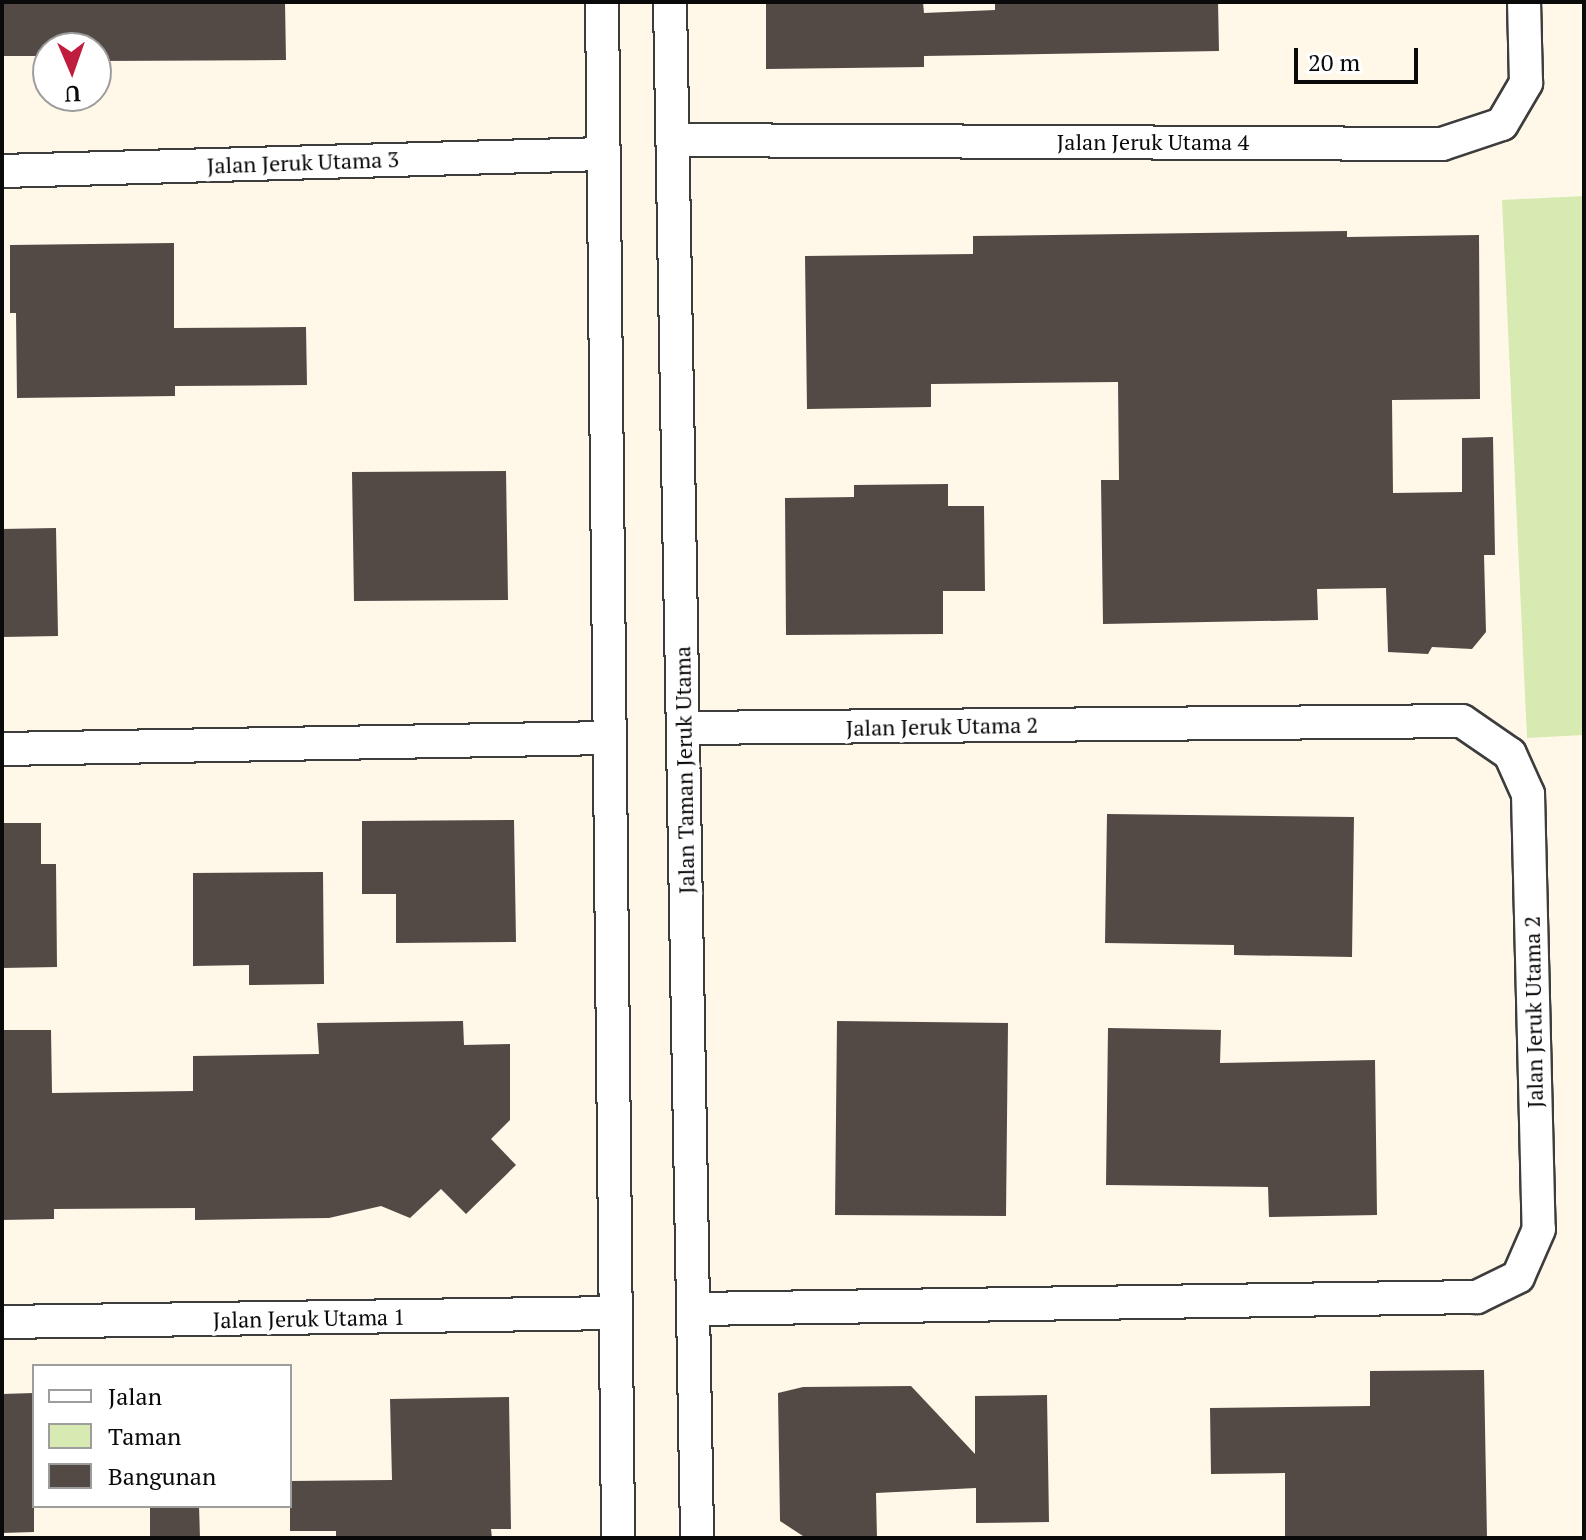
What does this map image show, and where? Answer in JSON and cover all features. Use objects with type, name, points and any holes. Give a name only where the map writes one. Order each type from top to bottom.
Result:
[{"type":"street","points":[[602,2],[618,1538]]},
{"type":"street","name":"Jalan Taman Jeruk Utama","points":[[670,2],[697,1538]]},
{"type":"street","name":"Jalan Jeruk Utama 4","points":[[673,140],[1442,144],[1502,124],[1526,83],[1524,2]]},
{"type":"street","name":"Jalan Jeruk Utama 3","points":[[2,171],[603,154]]},
{"type":"street","name":"Jalan Jeruk Utama 2","points":[[683,728],[1462,721],[1510,754],[1528,794],[1539,1229],[1518,1277],[1477,1297],[693,1309]]},
{"type":"street","points":[[2,749],[609,738]]},
{"type":"street","name":"Jalan Jeruk Utama 1","points":[[2,1322],[615,1313]]},
{"type":"green space","points":[[1584,196],[1584,735],[1527,738],[1502,200]]},
{"type":"building","points":[[2,2],[285,2],[286,60],[112,61],[112,32],[32,32],[32,56],[2,56]]},
{"type":"building","points":[[766,2],[923,2],[924,13],[995,10],[995,2],[1218,2],[1219,51],[924,56],[924,67],[766,69]]},
{"type":"building","points":[[1347,231],[1347,237],[1479,235],[1480,399],[1392,400],[1393,493],[1462,492],[1462,438],[1493,437],[1495,555],[1484,555],[1486,632],[1472,649],[1432,647],[1428,654],[1388,652],[1386,588],[1317,589],[1318,620],[1103,624],[1101,480],[1119,480],[1118,382],[931,384],[931,407],[807,409],[805,256],[973,254],[973,236]]},
{"type":"building","points":[[174,243],[174,328],[306,327],[307,385],[175,386],[175,396],[17,398],[16,313],[10,313],[10,245]]},
{"type":"building","points":[[506,471],[508,600],[354,601],[352,472]]},
{"type":"building","points":[[948,484],[948,506],[984,506],[985,591],[943,591],[943,634],[786,635],[785,498],[854,497],[854,485]]},
{"type":"building","points":[[56,528],[58,636],[2,637],[2,529]]},
{"type":"building","points":[[1107,814],[1354,817],[1352,957],[1234,955],[1234,945],[1105,943]]},
{"type":"building","points":[[514,820],[516,942],[396,943],[396,894],[362,894],[362,821]]},
{"type":"building","points":[[2,823],[41,823],[41,864],[56,864],[57,967],[2,968]]},
{"type":"building","points":[[323,872],[324,984],[249,985],[249,965],[193,966],[193,873]]},
{"type":"building","points":[[463,1021],[464,1045],[510,1044],[510,1120],[491,1139],[516,1165],[466,1214],[441,1189],[410,1218],[381,1206],[329,1218],[195,1220],[195,1208],[54,1209],[54,1219],[2,1220],[2,1030],[51,1030],[52,1093],[193,1091],[193,1056],[319,1054],[317,1023]]},
{"type":"building","points":[[837,1021],[1008,1023],[1006,1216],[835,1215]]},
{"type":"building","points":[[1108,1028],[1221,1030],[1220,1063],[1375,1060],[1377,1215],[1269,1217],[1268,1187],[1106,1185]]},
{"type":"building","points":[[1484,1370],[1487,1538],[1285,1536],[1285,1473],[1211,1474],[1210,1408],[1370,1406],[1370,1371]]},
{"type":"building","points":[[911,1386],[975,1454],[975,1396],[1047,1395],[1049,1522],[976,1523],[976,1488],[876,1493],[877,1538],[806,1538],[780,1521],[778,1393],[803,1387]]},
{"type":"building","points":[[32,1393],[34,1532],[2,1533],[2,1394]]},
{"type":"building","points":[[509,1397],[511,1529],[491,1529],[492,1538],[336,1538],[336,1531],[290,1531],[292,1481],[392,1480],[390,1399]]},
{"type":"building","points":[[150,1508],[199,1508],[200,1538],[150,1538]]}]
